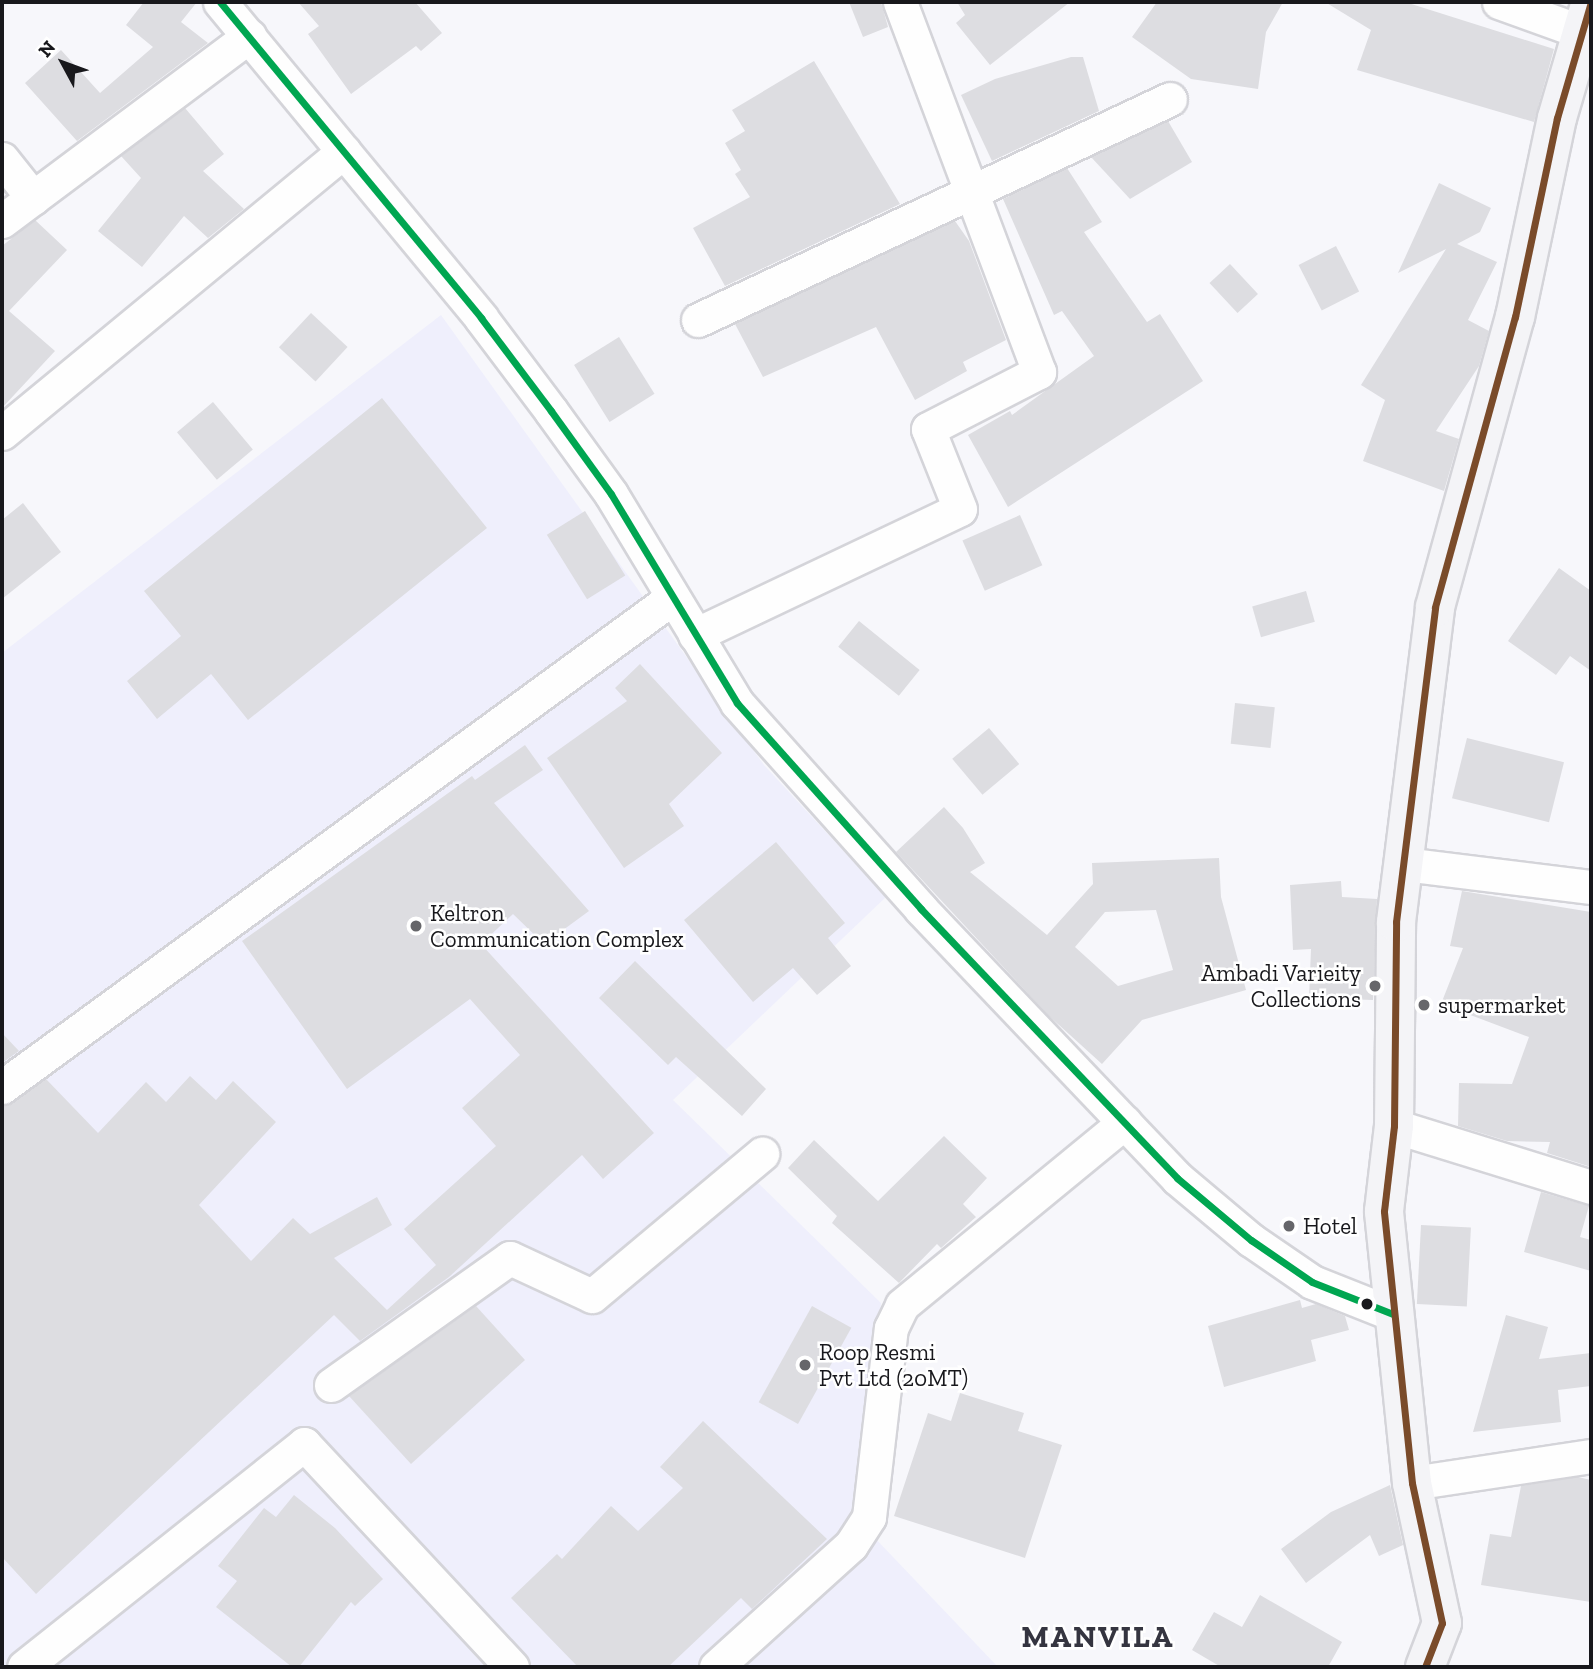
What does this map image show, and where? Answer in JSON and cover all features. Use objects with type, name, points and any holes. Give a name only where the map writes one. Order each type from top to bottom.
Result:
[{"type":"main road","points":[[1425,1667],[1442,1623],[1412,1483],[1384,1211],[1394,1126],[1396,922],[1435,607],[1515,317],[1557,118],[1587,17]]},
{"type":"street","points":[[220,2],[551,411],[611,494],[737,703],[921,909],[1177,1178],[1251,1240],[1312,1282],[1393,1314]]},
{"type":"street","points":[[695,635],[960,509],[928,429],[1039,372],[900,2]]},
{"type":"street","points":[[1499,2],[1587,17]]},
{"type":"street","points":[[2,221],[249,36]]},
{"type":"street","points":[[698,320],[1170,99]]},
{"type":"street","points":[[2,433],[344,152]]},
{"type":"street","points":[[2,159],[33,198]]},
{"type":"street","points":[[2,1087],[672,598]]},
{"type":"street","points":[[1403,864],[1591,887]]},
{"type":"street","points":[[716,1667],[851,1545],[869,1517],[891,1328],[902,1305],[1125,1122]]},
{"type":"street","points":[[1394,1126],[1591,1187]]},
{"type":"street","points":[[331,1385],[510,1258],[592,1296],[762,1154]]},
{"type":"street","points":[[24,1667],[304,1444],[512,1667]]},
{"type":"street","points":[[1412,1483],[1591,1456]]},
{"type":"shaded area","points":[[441,315],[764,765],[886,897],[673,1100],[881,1303],[852,1514],[998,1667],[2,1667],[2,653]]},
{"type":"building","points":[[144,2],[197,2],[181,22],[208,43],[77,141],[25,83],[61,50],[100,93],[153,47],[126,25]]},
{"type":"building","points":[[298,2],[415,2],[442,33],[421,51],[416,46],[351,94],[308,34],[319,26]]},
{"type":"building","points":[[849,2],[881,2],[888,27],[863,37]]},
{"type":"building","points":[[957,2],[1070,2],[990,65],[956,23],[965,15]]},
{"type":"building","points":[[1157,2],[1283,2],[1266,32],[1258,89],[1191,79],[1132,37]]},
{"type":"building","points":[[1325,2],[1405,2],[1554,49],[1534,122],[1357,70],[1371,30]]},
{"type":"building","points":[[1071,57],[1083,57],[1099,111],[992,161],[961,95],[995,79]]},
{"type":"building","points":[[814,61],[900,204],[725,286],[693,228],[750,197],[735,174],[741,170],[725,143],[745,131],[732,110]]},
{"type":"building","points":[[185,108],[224,154],[203,171],[244,209],[208,238],[184,216],[142,267],[98,231],[141,178],[121,156]]},
{"type":"building","points":[[1168,121],[1192,162],[1130,199],[1091,157]]},
{"type":"building","points":[[1067,168],[1102,222],[1084,232],[1147,322],[1160,314],[1203,381],[1008,507],[968,435],[1010,411],[1012,415],[1094,356],[1062,311],[1054,315],[1003,199]]},
{"type":"building","points":[[1439,183],[1491,208],[1480,232],[1457,244],[1497,262],[1468,320],[1489,331],[1479,366],[1436,431],[1459,439],[1444,491],[1363,461],[1385,400],[1361,385],[1446,249],[1398,273]]},
{"type":"building","points":[[35,220],[67,250],[9,311],[55,351],[2,408],[2,246]]},
{"type":"building","points":[[955,221],[969,241],[1006,340],[963,362],[967,371],[915,400],[876,327],[763,377],[735,324]]},
{"type":"building","points":[[1336,246],[1359,291],[1322,311],[1299,265]]},
{"type":"building","points":[[1230,264],[1258,294],[1237,313],[1210,283]]},
{"type":"building","points":[[311,313],[348,347],[316,381],[279,347]]},
{"type":"building","points":[[619,337],[655,394],[610,422],[574,365]]},
{"type":"building","points":[[382,398],[487,528],[248,720],[211,674],[157,719],[127,681],[181,636],[144,591]]},
{"type":"building","points":[[213,402],[253,449],[217,480],[177,432]]},
{"type":"building","points":[[23,503],[61,552],[2,599],[2,520]]},
{"type":"building","points":[[585,511],[625,575],[587,599],[547,535]]},
{"type":"building","points":[[1020,515],[1042,565],[985,591],[962,541]]},
{"type":"building","points":[[1559,568],[1591,591],[1591,671],[1570,656],[1556,675],[1508,641]]},
{"type":"building","points":[[1306,591],[1315,622],[1261,637],[1252,606]]},
{"type":"building","points":[[859,621],[920,670],[899,696],[838,647]]},
{"type":"building","points":[[640,664],[722,753],[669,804],[684,826],[624,868],[547,758],[627,701],[615,688]]},
{"type":"building","points":[[1235,703],[1275,707],[1270,748],[1231,744]]},
{"type":"building","points":[[989,728],[1019,764],[982,795],[952,759]]},
{"type":"building","points":[[1467,738],[1564,762],[1549,822],[1452,798]]},
{"type":"building","points":[[525,745],[543,770],[494,803],[589,911],[544,944],[513,914],[481,944],[654,1133],[603,1179],[582,1155],[449,1277],[360,1341],[334,1315],[36,1594],[2,1557],[2,1106],[46,1079],[98,1133],[146,1082],[166,1102],[190,1076],[216,1100],[233,1081],[276,1122],[199,1205],[251,1261],[293,1218],[310,1234],[377,1197],[392,1225],[334,1258],[387,1310],[436,1265],[404,1229],[496,1146],[462,1108],[520,1055],[470,999],[347,1089],[242,941],[472,776],[475,780]]},
{"type":"building","points":[[944,807],[963,828],[985,863],[970,872],[1047,935],[1093,884],[1092,863],[1219,858],[1221,897],[1246,990],[1142,1020],[1102,1064],[1049,1016],[896,852]],"holes":[[[1156,910],[1173,970],[1118,986],[1075,947],[1105,912]]]},
{"type":"building","points":[[776,842],[845,923],[828,938],[851,966],[817,995],[793,968],[753,1002],[684,920]]},
{"type":"building","points":[[1341,881],[1342,897],[1377,899],[1373,1000],[1309,998],[1311,949],[1293,950],[1290,885]]},
{"type":"building","points":[[1462,891],[1591,912],[1591,1167],[1547,1153],[1550,1142],[1507,1141],[1458,1126],[1459,1083],[1512,1084],[1529,1037],[1441,1004],[1463,948],[1450,946]]},
{"type":"building","points":[[635,961],[766,1089],[742,1116],[676,1057],[668,1065],[599,998]]},
{"type":"building","points":[[2,1033],[19,1051],[2,1063]]},
{"type":"building","points":[[944,1136],[987,1178],[963,1204],[976,1217],[941,1248],[937,1244],[899,1283],[832,1223],[837,1216],[788,1168],[814,1140],[878,1201]]},
{"type":"building","points":[[1541,1192],[1589,1206],[1580,1237],[1591,1240],[1591,1271],[1524,1252]]},
{"type":"building","points":[[1421,1225],[1471,1228],[1467,1307],[1417,1304]]},
{"type":"building","points":[[1300,1300],[1302,1308],[1316,1304],[1345,1316],[1349,1330],[1311,1340],[1316,1361],[1224,1387],[1208,1326]]},
{"type":"building","points":[[476,1306],[525,1360],[411,1464],[349,1396]]},
{"type":"building","name":"Roop Resmi Pvt Ltd (20MT)","points":[[812,1306],[851,1328],[798,1424],[759,1402]]},
{"type":"building","points":[[1506,1315],[1548,1327],[1539,1359],[1591,1353],[1591,1386],[1558,1390],[1561,1422],[1473,1432]]},
{"type":"building","points":[[960,1393],[1024,1413],[1018,1431],[1062,1445],[1025,1558],[894,1516],[928,1413],[951,1421]]},
{"type":"building","points":[[703,1421],[827,1539],[752,1609],[741,1598],[668,1667],[578,1667],[511,1598],[557,1554],[562,1559],[611,1506],[638,1531],[683,1488],[660,1467]]},
{"type":"building","points":[[1578,1477],[1591,1480],[1591,1602],[1481,1585],[1490,1534],[1511,1537],[1521,1486]]},
{"type":"building","points":[[1390,1485],[1403,1545],[1379,1556],[1370,1535],[1306,1583],[1281,1549],[1331,1512]]},
{"type":"building","points":[[294,1495],[335,1528],[383,1579],[355,1606],[351,1602],[299,1667],[292,1667],[216,1607],[237,1581],[218,1566],[264,1508],[276,1517]]},
{"type":"building","points":[[1260,1595],[1342,1642],[1328,1667],[1221,1667],[1192,1650],[1214,1612],[1242,1627]]},
{"type":"transit line","points":[[220,2],[481,318],[551,411],[611,494],[737,703],[921,909],[1177,1178],[1251,1240],[1312,1282],[1393,1314]]},
{"type":"transit line","points":[[1425,1667],[1442,1623],[1412,1483],[1384,1211],[1394,1126],[1396,922],[1435,607],[1515,317],[1557,118],[1591,2]]},
{"type":"place","name":"Keltron Communication Complex","points":[[416,926]]},
{"type":"place","name":"Ambadi Varieity Collections","points":[[1375,986]]},
{"type":"place","name":"supermarket","points":[[1424,1005]]},
{"type":"place","name":"Hotel","points":[[1289,1226]]},
{"type":"place","name":"Roop Resmi Pvt Ltd (20MT)","points":[[805,1365]]},
{"type":"district","name":"MANVILA","points":[[1098,1637]]}]
